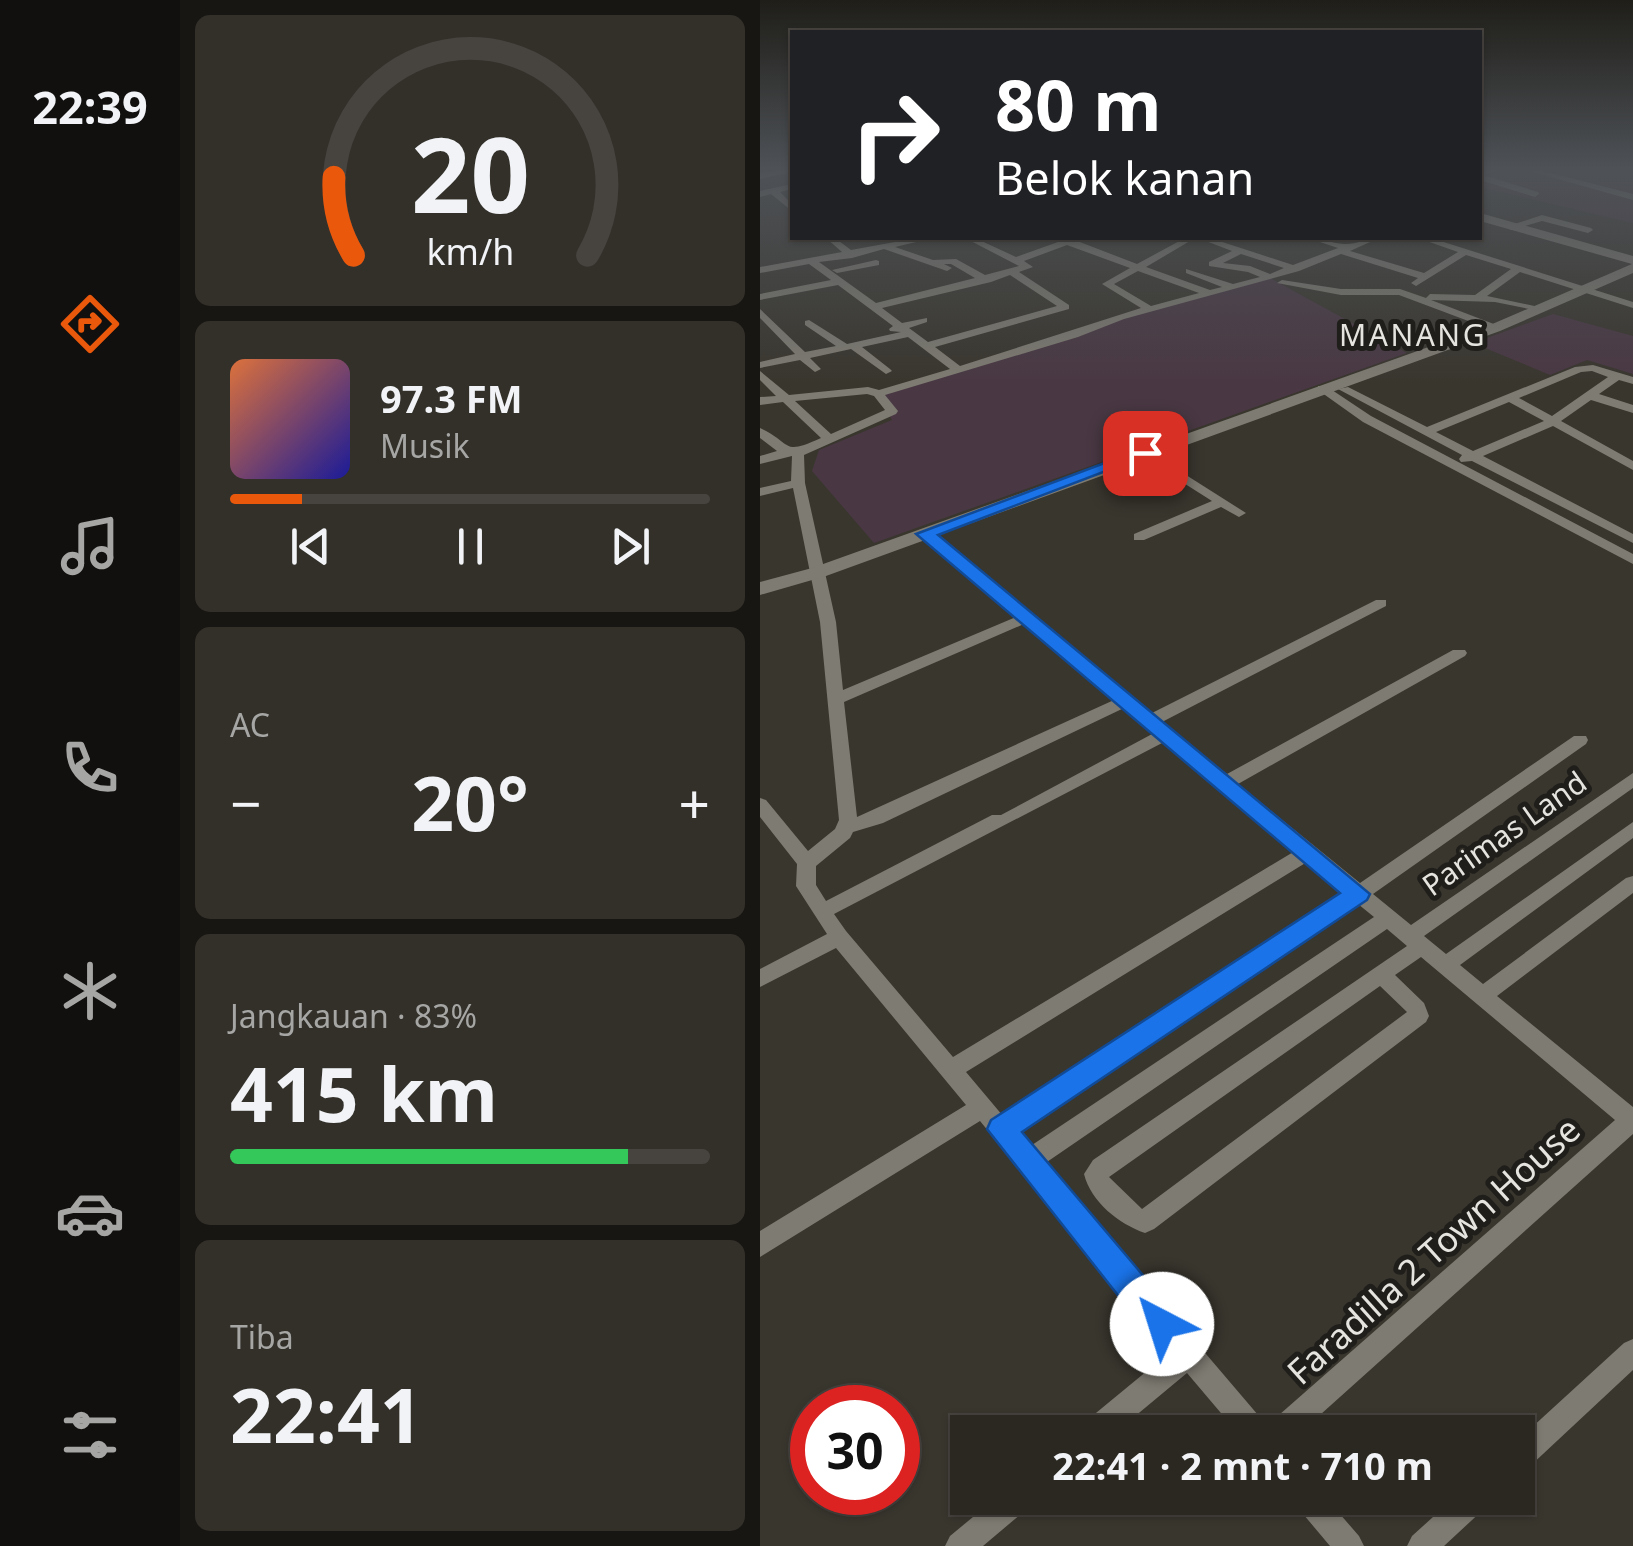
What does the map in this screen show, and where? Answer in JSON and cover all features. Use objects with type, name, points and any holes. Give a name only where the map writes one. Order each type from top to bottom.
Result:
[{"type":"main road","points":[[1556,239],[1633,260]]},
{"type":"main road","points":[[760,590],[1495,328],[1540,310],[1579,287],[1633,268]]},
{"type":"street","points":[[833,240],[852,255]]},
{"type":"street","points":[[760,270],[913,240]]},
{"type":"street","points":[[874,307],[1028,267],[974,240]]},
{"type":"street","points":[[1018,260],[1063,240],[1209,293]]},
{"type":"street","points":[[1209,240],[1296,269]]},
{"type":"street","points":[[1318,240],[1426,277]]},
{"type":"street","points":[[760,401],[864,391],[878,394],[1149,308],[1276,280],[1370,240]]},
{"type":"street","points":[[1431,240],[1475,251],[1633,305]]},
{"type":"street","points":[[1149,308],[1108,286],[1110,280],[1175,241],[1212,264],[1250,269],[1276,280],[1341,292],[1400,292],[1495,328]]},
{"type":"street","points":[[887,248],[936,261],[953,260],[987,280]]},
{"type":"street","points":[[1212,264],[1242,250]]},
{"type":"street","points":[[1400,292],[1475,251]]},
{"type":"street","points":[[910,272],[936,261]]},
{"type":"street","points":[[813,262],[959,370]]},
{"type":"street","points":[[760,297],[872,267]]},
{"type":"street","points":[[1479,297],[1519,268]]},
{"type":"street","points":[[1189,271],[1232,287]]},
{"type":"street","points":[[926,346],[1065,306],[1014,273]]},
{"type":"street","points":[[1419,297],[1479,297],[1540,310]]},
{"type":"street","points":[[1057,310],[1085,331]]},
{"type":"street","points":[[760,312],[815,369]]},
{"type":"street","points":[[968,319],[992,327]]},
{"type":"street","points":[[760,365],[850,347],[904,331],[923,320]]},
{"type":"street","points":[[810,323],[886,371]]},
{"type":"street","points":[[869,335],[904,331]]},
{"type":"street","points":[[1425,432],[1589,367],[1633,381]]},
{"type":"street","points":[[760,374],[829,439]]},
{"type":"street","points":[[1454,464],[1552,422],[1617,376]]},
{"type":"street","points":[[1328,386],[1633,539]]},
{"type":"street","points":[[1328,386],[1367,418],[1630,556]]},
{"type":"street","points":[[760,460],[829,439],[892,412],[878,394]]},
{"type":"street","points":[[1592,396],[1633,410]]},
{"type":"street","points":[[1511,398],[1633,466]]},
{"type":"street","points":[[760,432],[792,452],[818,572],[846,827]]},
{"type":"street","points":[[1145,453],[1239,513]]},
{"type":"street","points":[[760,492],[798,483]]},
{"type":"street","points":[[1139,536],[1222,502]]},
{"type":"street","points":[[925,534],[1632,1121]]},
{"type":"street","points":[[1150,721],[1381,603]]},
{"type":"street","points":[[835,700],[1026,618]]},
{"type":"street","points":[[1225,783],[1459,653]]},
{"type":"street","points":[[807,862],[846,827],[877,818],[1126,701]]},
{"type":"street","points":[[821,912],[1166,734]]},
{"type":"street","points":[[1002,1129],[1358,894],[1580,740]]},
{"type":"street","name":"Parimas Land","points":[[1381,974],[1417,1009],[1418,1016],[1145,1221],[1130,1216],[1098,1182],[1096,1174],[1101,1168],[1381,974],[1416,941],[1633,778]]},
{"type":"street","points":[[760,804],[807,862],[806,886],[839,937],[1240,1415]]},
{"type":"street","points":[[1445,965],[1633,829]]},
{"type":"street","points":[[953,1069],[1308,852]]},
{"type":"street","points":[[1482,996],[1633,883]]},
{"type":"street","points":[[1028,1161],[1388,918]]},
{"type":"street","points":[[760,979],[839,937]]},
{"type":"street","points":[[760,1245],[983,1106]]},
{"type":"street","name":"Faradilla 2 Town House","points":[[1300,1415],[1632,1121]]},
{"type":"street","points":[[1535,1442],[1633,1352]]},
{"type":"street","points":[[1115,1415],[1188,1354]]},
{"type":"street","points":[[960,1546],[997,1515]]},
{"type":"street","points":[[1323,1515],[1349,1546]]},
{"type":"street","points":[[1422,1546],[1456,1515]]},
{"type":"shaded area","points":[[1270,278],[1407,353],[874,543],[812,471],[819,450],[892,420],[877,392],[1172,303]]},
{"type":"shaded area","points":[[1553,314],[1633,336],[1633,374],[1587,360],[1550,375],[1473,343]]},
{"type":"district","name":"MANANG","points":[[1413,334]]},
{"type":"route","points":[[1145,453],[925,534],[1358,894],[1002,1129],[1162,1324]]}]
